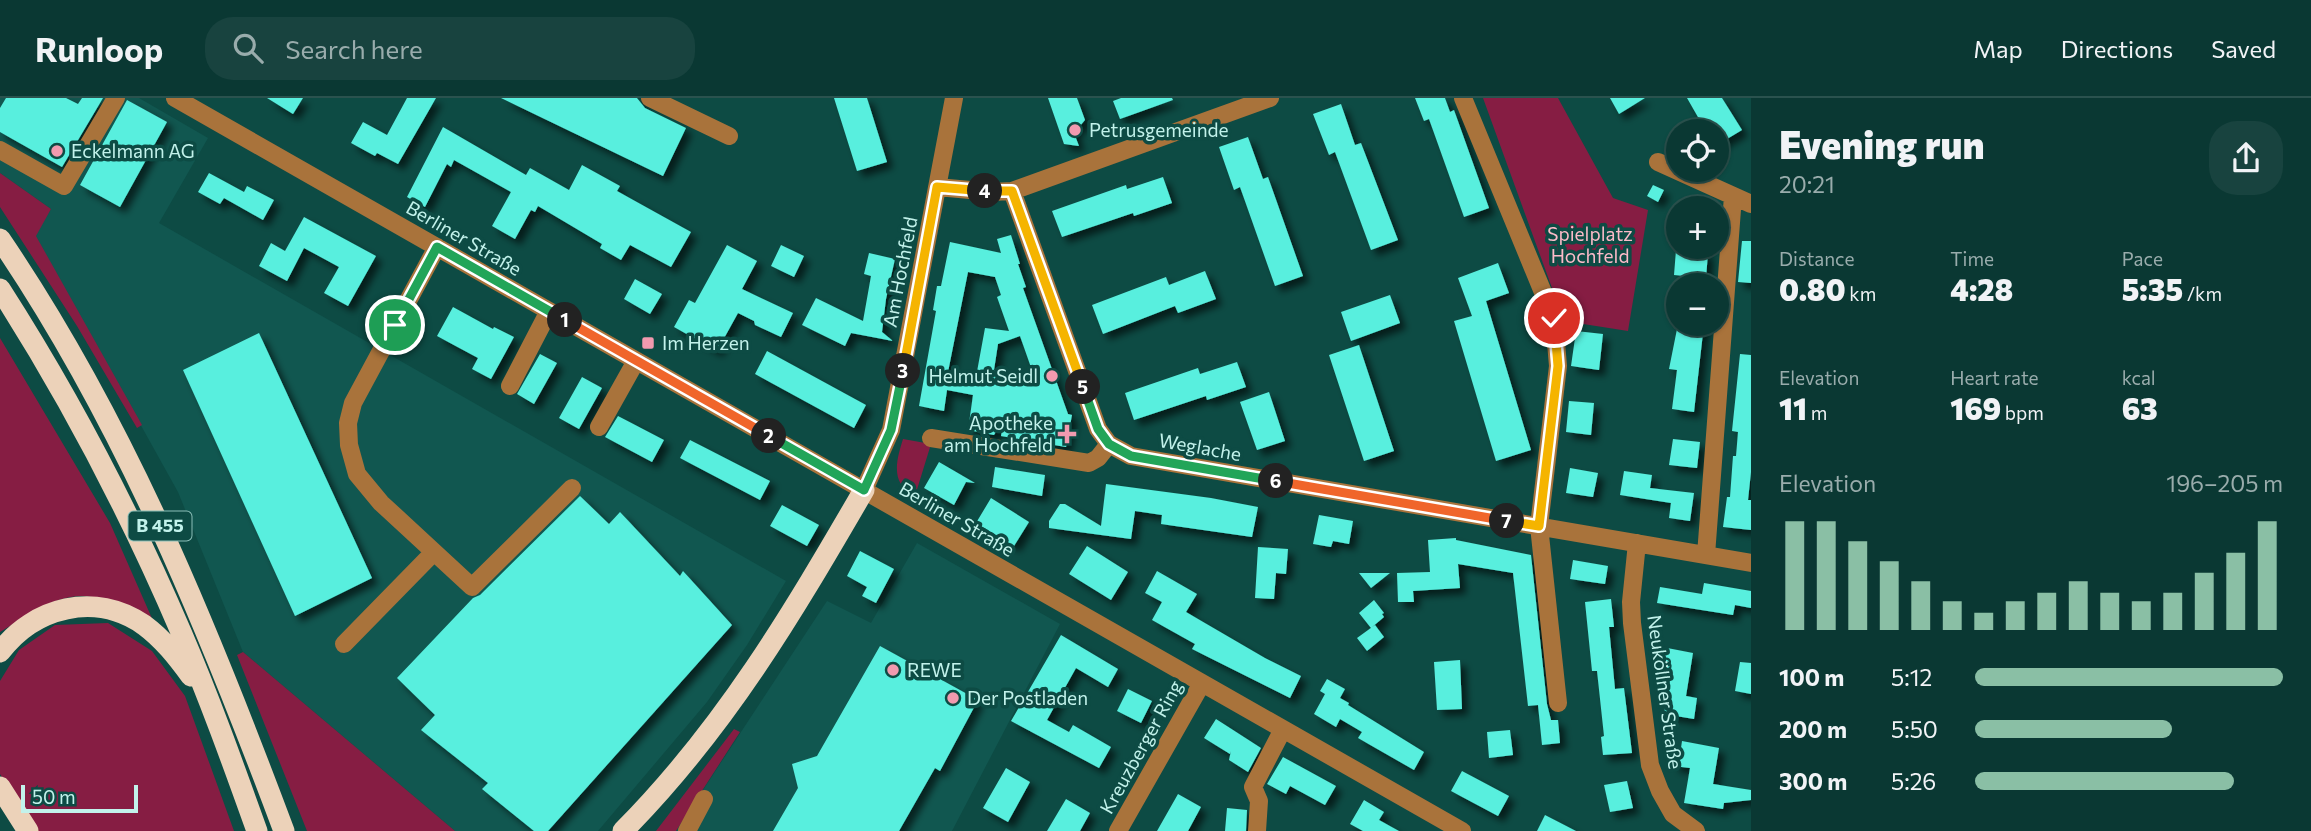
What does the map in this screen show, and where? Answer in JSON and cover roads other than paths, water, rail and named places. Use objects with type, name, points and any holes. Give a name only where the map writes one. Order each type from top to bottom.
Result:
[{"type":"highway","name":"B 455","points":[[0,239],[77,363],[137,476],[190,592],[284,831]]},
{"type":"highway","name":"B 455","points":[[0,289],[55,378],[122,504],[158,580],[209,701],[257,831]]},
{"type":"highway","points":[[623,831],[658,796],[753,674],[809,586],[864,490]]},
{"type":"highway","points":[[0,652],[32,621],[50,612],[70,608],[109,610],[142,624],[160,638],[209,701]]},
{"type":"highway","points":[[0,787],[28,831]]},
{"type":"highway","points":[[635,831],[658,796]]},
{"type":"street","points":[[0,150],[64,186],[116,98]]},
{"type":"street","name":"Berliner Straße","points":[[175,98],[1462,831]]},
{"type":"street","points":[[650,98],[729,136]]},
{"type":"street","name":"Am Hochfeld","points":[[864,490],[891,430],[954,98]]},
{"type":"street","points":[[937,187],[1012,191],[1270,98]]},
{"type":"street","points":[[1463,98],[1554,318],[1558,366],[1539,526],[1558,703]]},
{"type":"street","points":[[1658,162],[1751,204]]},
{"type":"street","points":[[931,438],[1089,463],[1098,458],[1109,444],[1098,429],[1012,191]]},
{"type":"street","points":[[1706,555],[1733,195]]},
{"type":"street","points":[[437,247],[358,391],[348,423],[349,445],[357,474],[381,503],[472,587],[572,488]]},
{"type":"street","points":[[510,386],[550,311]]},
{"type":"street","points":[[599,427],[636,361]]},
{"type":"street","name":"Weglache","points":[[1109,444],[1131,456],[1751,563]]},
{"type":"street","name":"Neuköllner Straße","points":[[1637,543],[1631,602],[1632,623],[1650,765],[1673,814],[1696,831]]},
{"type":"street","points":[[344,644],[434,552]]},
{"type":"street","name":"Kreuzberger Ring","points":[[1118,831],[1202,683]]},
{"type":"street","points":[[1257,831],[1259,801],[1253,787],[1283,729]]},
{"type":"street","points":[[687,831],[704,799]]},
{"type":"place","name":"Petrusgemeinde","points":[[1075,130]]},
{"type":"place","name":"Eckelmann AG","points":[[57,151]]},
{"type":"place","name":"Im Herzen","points":[[648,343]]},
{"type":"place","name":"Helmut Seidl","points":[[1052,376]]},
{"type":"place","name":"Apotheke am Hochfeld","points":[[1067,434]]},
{"type":"place","name":"REWE","points":[[893,670]]},
{"type":"place","name":"Der Postladen","points":[[953,698]]},
{"type":"park label","name":"Spielplatz Hochfeld","points":[[1590,245]]}]
